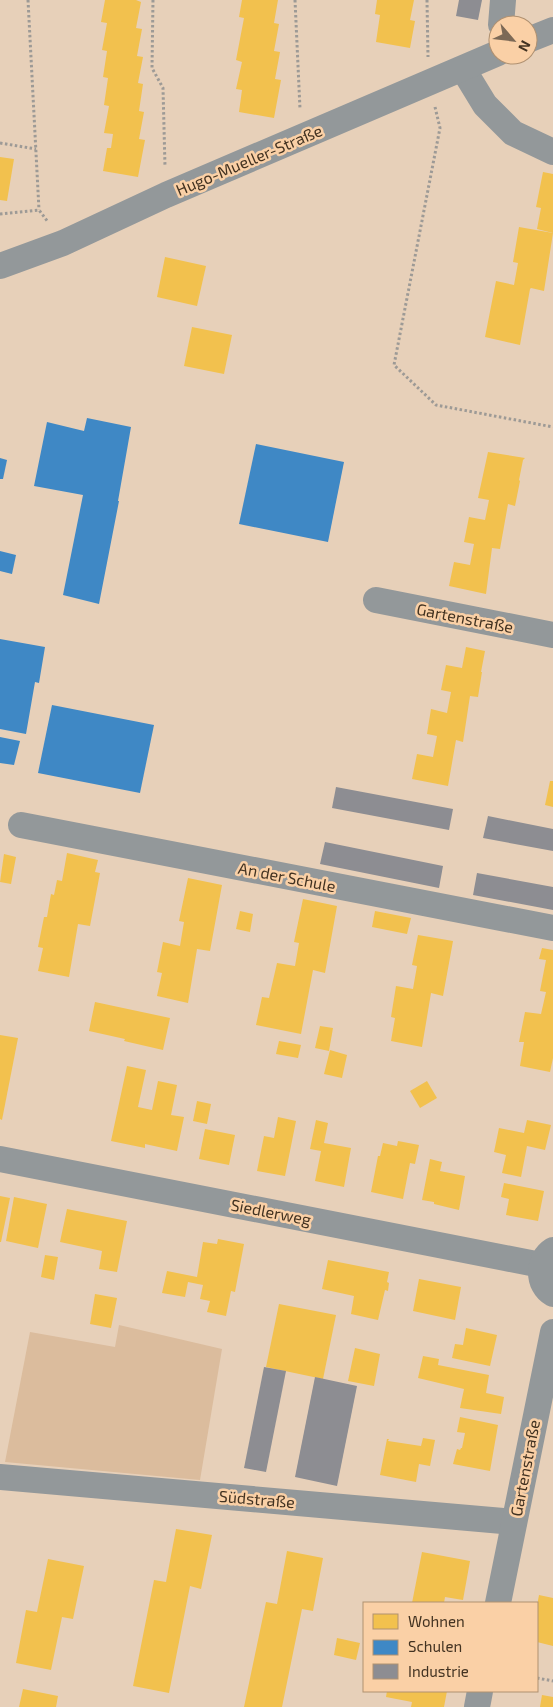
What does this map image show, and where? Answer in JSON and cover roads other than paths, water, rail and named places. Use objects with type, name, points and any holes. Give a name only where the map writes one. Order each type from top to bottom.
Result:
[{"type":"street","points":[[502,15],[503,0]]},
{"type":"street","points":[[538,36],[553,30]]},
{"type":"street","name":"Hugo-Mueller-Straße","points":[[0,266],[63,243],[166,195],[488,58]]},
{"type":"street","points":[[463,69],[485,105],[512,133],[553,152]]},
{"type":"street","name":"Gartenstraße","points":[[376,600],[553,635]]},
{"type":"street","name":"An der Schule","points":[[21,825],[553,928]]},
{"type":"street","name":"Siedlerweg","points":[[0,1159],[547,1258]]},
{"type":"street","points":[[547,1258],[541,1279],[548,1291],[553,1294]]},
{"type":"street","name":"Gartenstraße","points":[[498,1602],[553,1332]]},
{"type":"street","name":"Südstraße","points":[[0,1477],[514,1522]]},
{"type":"street","points":[[476,1707],[480,1692]]}]
